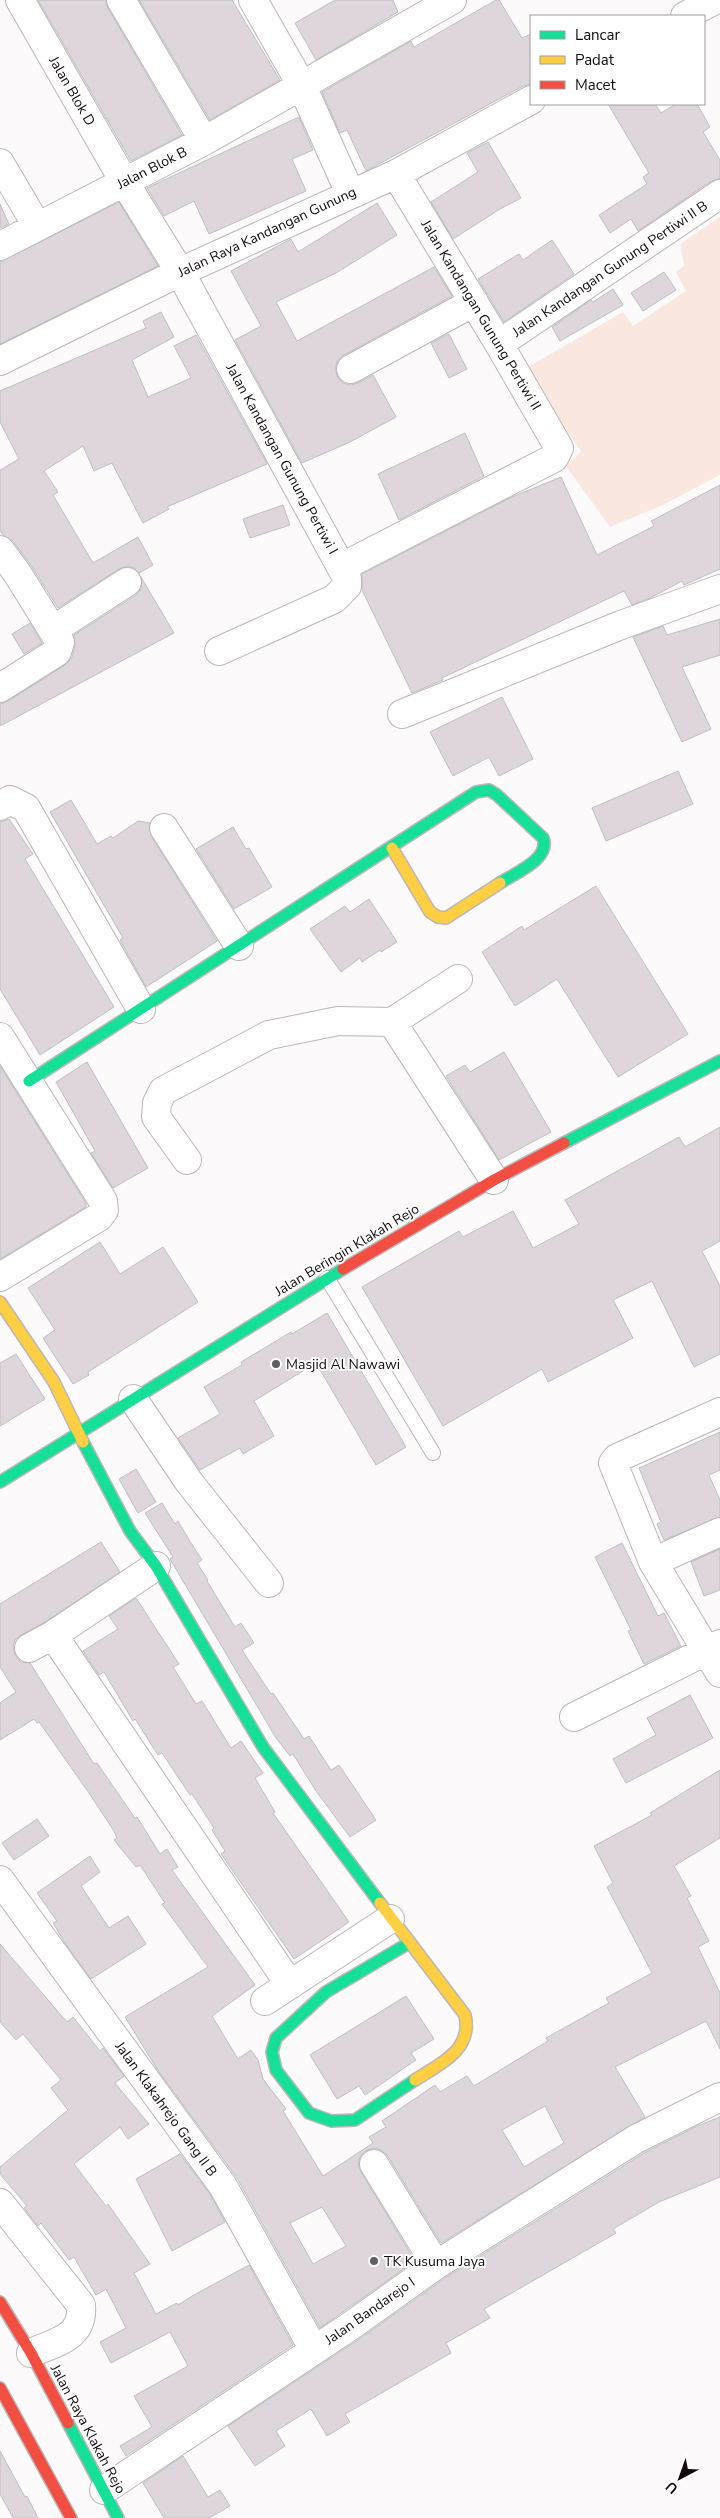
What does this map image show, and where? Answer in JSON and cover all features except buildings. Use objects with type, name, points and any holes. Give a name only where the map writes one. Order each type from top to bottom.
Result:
[{"type":"street","name":"Jalan Blok D","points":[[20,0],[125,183],[180,272]]},
{"type":"street","points":[[121,0],[204,142]]},
{"type":"street","points":[[253,0],[302,86],[350,193]]},
{"type":"street","name":"Jalan Blok B","points":[[0,246],[204,142],[452,0]]},
{"type":"street","points":[[687,15],[714,0]]},
{"type":"street","name":"Jalan Raya Kandangan Gunung","points":[[0,361],[180,272],[350,193],[396,174],[530,101]]},
{"type":"street","points":[[0,163],[37,226]]},
{"type":"street","name":"Jalan Kandangan Gunung Pertiwi II","points":[[396,174],[499,344],[559,448],[554,458]]},
{"type":"street","name":"Jalan Kandangan Gunung Pertiwi II B","points":[[499,344],[720,194]]},
{"type":"street","name":"Jalan Kandangan Gunung Pertiwi I","points":[[180,272],[342,567],[554,458]]},
{"type":"street","points":[[351,369],[474,302]]},
{"type":"street","points":[[0,550],[9,578],[55,641]]},
{"type":"street","points":[[219,651],[334,599],[347,586],[347,578],[342,567]]},
{"type":"street","points":[[0,688],[127,582]]},
{"type":"street","points":[[402,714],[621,625],[720,589]]},
{"type":"street","points":[[29,1081],[476,792],[484,790],[498,795],[543,838],[546,844],[546,851],[540,857],[446,918],[438,917],[430,912],[392,848]]},
{"type":"street","points":[[0,806],[10,800],[26,808],[141,1009]]},
{"type":"street","points":[[164,828],[239,946]]},
{"type":"street","points":[[187,1160],[156,1117],[157,1103],[163,1091],[268,1035],[338,1021],[392,1022],[458,979]]},
{"type":"street","points":[[392,1022],[494,1180]]},
{"type":"street","points":[[0,1037],[103,1201],[104,1210],[99,1217],[0,1277]]},
{"type":"street","name":"Jalan Beringin Klakah Rejo","points":[[0,1482],[327,1278],[494,1180],[717,1068]]},
{"type":"street","points":[[0,1302],[54,1382],[80,1432],[97,1471],[130,1531],[156,1566],[263,1747],[390,1918],[465,2015],[469,2029],[466,2041],[454,2054],[355,2120],[331,2121],[309,2113],[276,2070],[272,2052],[276,2038],[326,1992],[409,1943]]},
{"type":"street","points":[[133,1398],[189,1482],[268,1583]]},
{"type":"street","points":[[720,1412],[614,1461],[613,1467],[653,1562],[713,1647],[720,1673]]},
{"type":"street","points":[[653,1562],[720,1532]]},
{"type":"street","points":[[29,1648],[52,1635],[156,1566]]},
{"type":"street","points":[[52,1635],[290,1985]]},
{"type":"street","points":[[574,1717],[713,1647]]},
{"type":"street","name":"Jalan Klakahrejo Gang II B","points":[[0,1880],[223,2186],[314,2350]]},
{"type":"street","points":[[265,2001],[390,1918]]},
{"type":"street","name":"Jalan Bandarejo I","points":[[104,2490],[436,2266],[636,2139],[720,2097]]},
{"type":"street","points":[[374,2164],[436,2266]]},
{"type":"street","points":[[0,2203],[81,2305],[82,2318],[79,2327],[69,2336],[31,2353]]},
{"type":"street","name":"Jalan Raya Klakah Rejo","points":[[0,2302],[31,2353],[118,2518]]},
{"type":"street","points":[[1,2394],[71,2518]]},
{"type":"lane","points":[[327,1278],[433,1453]]},
{"type":"shaded area","points":[[720,217],[720,475],[663,505],[610,527],[566,466],[581,451],[523,370],[623,312],[633,326],[686,291],[676,272],[684,266],[680,244]]},
{"type":"traffic: fast","points":[[29,1081],[476,792],[489,790],[497,795],[543,838],[544,846],[537,859],[500,883]]},
{"type":"traffic: fast","points":[[564,1143],[720,1061]]},
{"type":"traffic: fast","points":[[0,1482],[343,1269]]},
{"type":"traffic: fast","points":[[83,1442],[130,1531],[156,1566],[263,1747],[380,1903]]},
{"type":"traffic: fast","points":[[409,1943],[326,1992],[276,2038],[272,2052],[276,2070],[309,2113],[331,2121],[355,2120],[415,2080]]},
{"type":"traffic: fast","points":[[68,2423],[118,2518]]},
{"type":"traffic: slow","points":[[392,848],[430,912],[438,917],[446,918],[500,883]]},
{"type":"traffic: slow","points":[[0,1302],[54,1382],[83,1442]]},
{"type":"traffic: slow","points":[[380,1903],[465,2015],[466,2027],[464,2038],[459,2047],[444,2062],[415,2080]]},
{"type":"traffic: jam","points":[[343,1269],[494,1180],[564,1143]]},
{"type":"traffic: jam","points":[[0,2302],[31,2353],[68,2423]]},
{"type":"traffic: jam","points":[[0,2388],[71,2518]]},
{"type":"place","name":"Masjid Al Nawawi","points":[[276,1364]]},
{"type":"place","name":"TK Kusuma Jaya","points":[[374,2261]]}]
